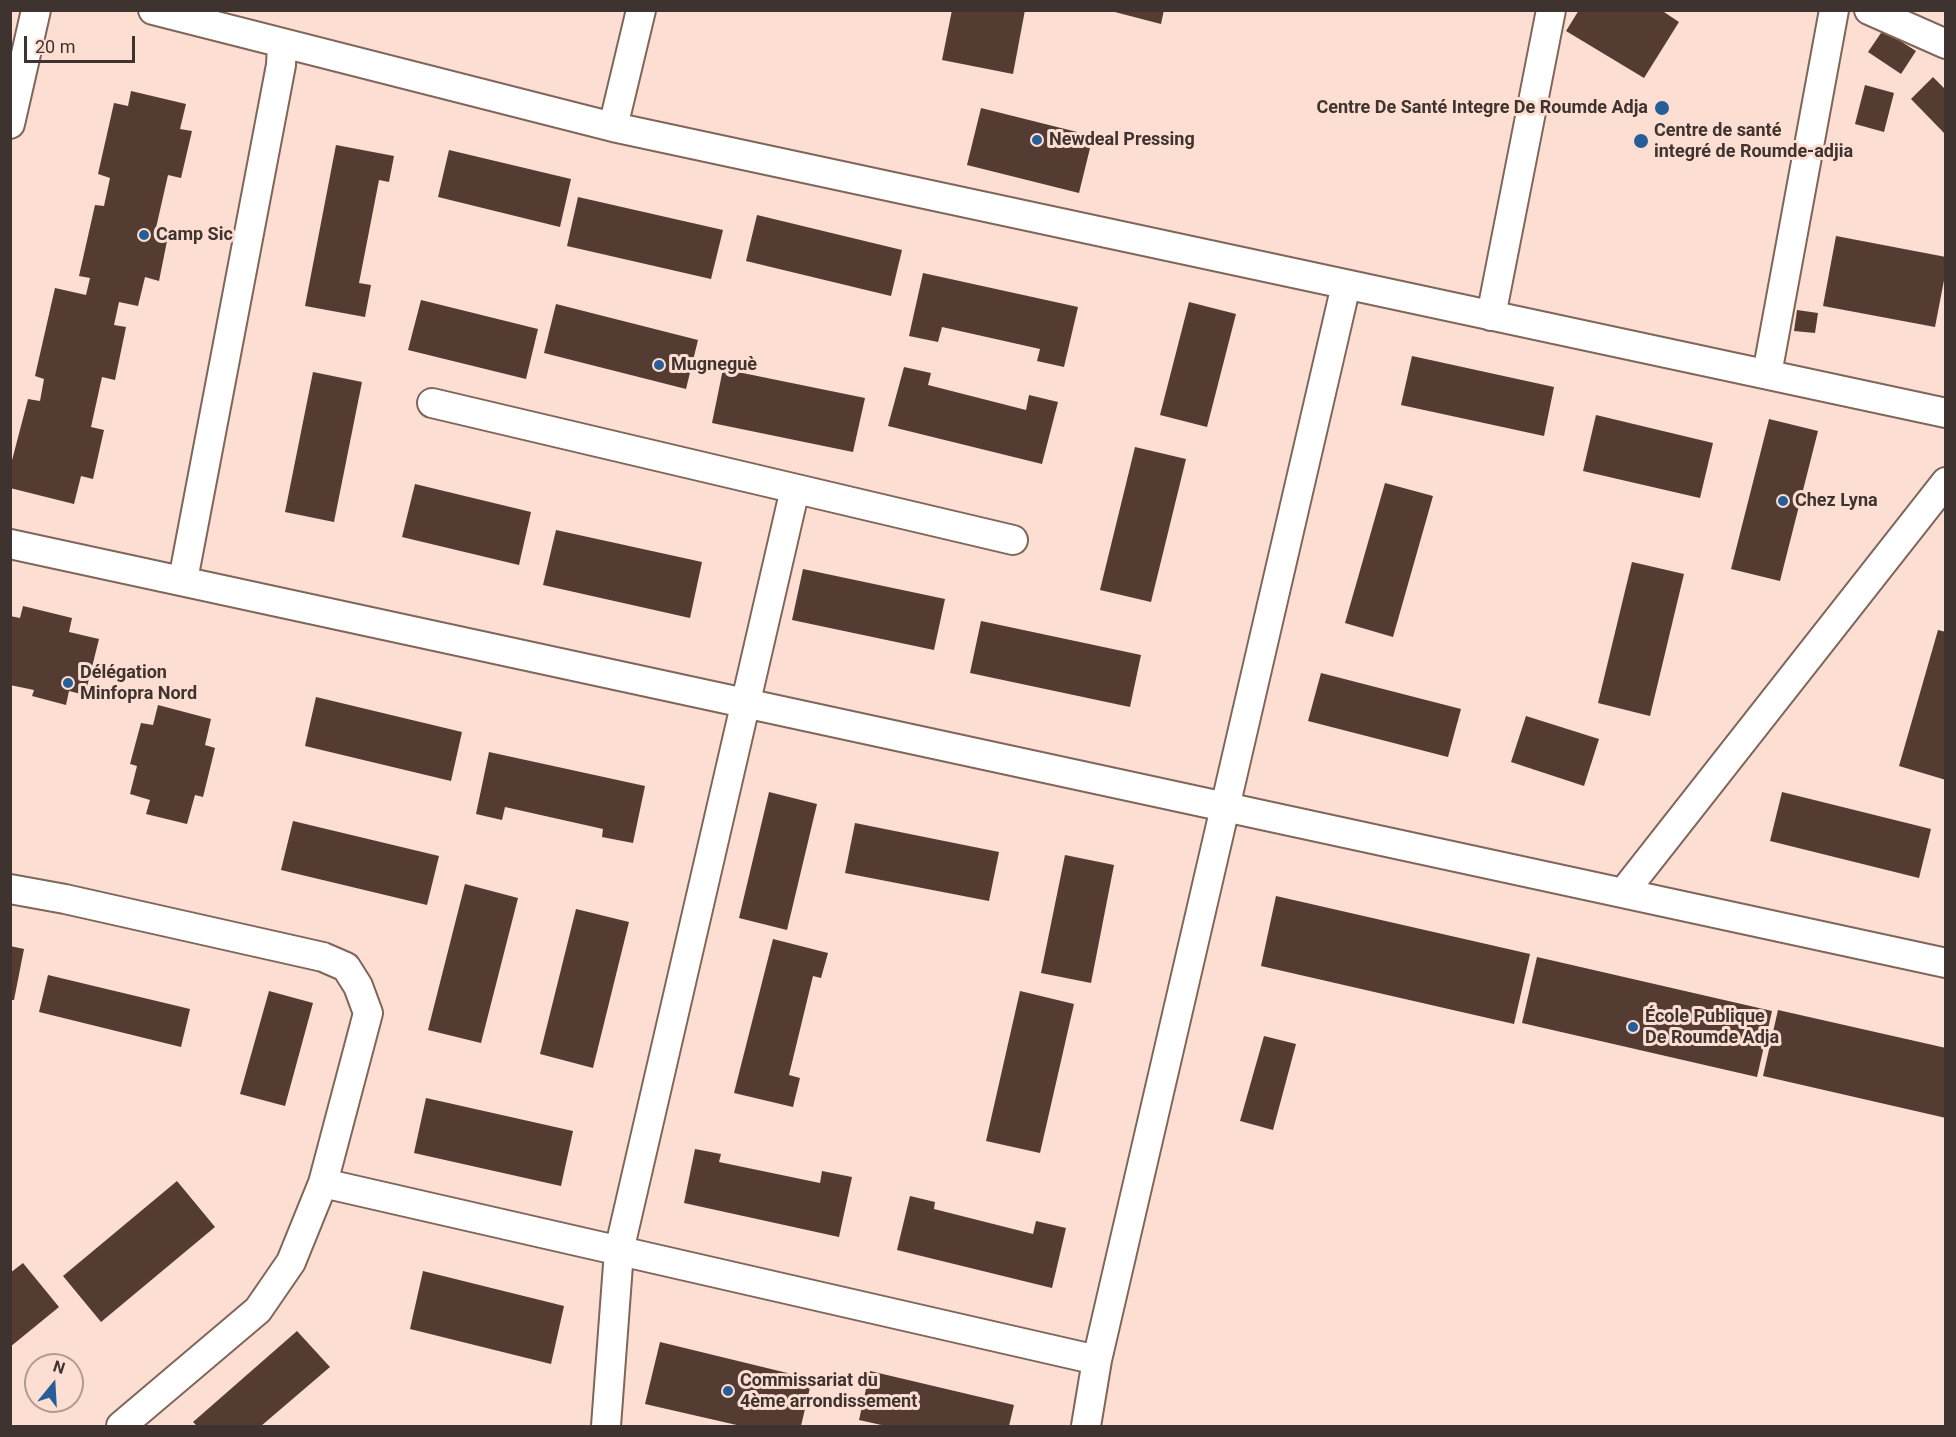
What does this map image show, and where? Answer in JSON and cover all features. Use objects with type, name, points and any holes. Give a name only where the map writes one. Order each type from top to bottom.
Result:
[{"type":"street","points":[[10,124],[36,10]]},
{"type":"street","points":[[153,10],[613,127],[1767,374],[1944,405]]},
{"type":"street","points":[[613,127],[641,10]]},
{"type":"street","points":[[1491,316],[1551,10]]},
{"type":"street","points":[[1767,374],[1834,10]]},
{"type":"street","points":[[1869,10],[1946,44]]},
{"type":"street","points":[[183,580],[281,65],[282,44]]},
{"type":"street","points":[[1086,1426],[1097,1360],[1346,285]]},
{"type":"street","points":[[432,404],[1013,540]]},
{"type":"street","points":[[1623,893],[1946,482]]},
{"type":"street","points":[[606,1426],[619,1251],[795,489]]},
{"type":"street","points":[[10,544],[1946,963]]},
{"type":"street","points":[[10,889],[65,899],[323,957],[346,967],[358,986],[368,1014],[323,1183],[291,1263],[258,1310],[120,1426]]},
{"type":"street","points":[[323,1183],[1097,1360]]},
{"type":"building","points":[[952,10],[1025,10],[1013,74],[942,60]]},
{"type":"building","points":[[1107,10],[1164,10],[1161,24]]},
{"type":"building","points":[[1579,10],[1661,10],[1679,22],[1644,78],[1566,31]]},
{"type":"building","points":[[1883,30],[1916,51],[1901,74],[1868,52]]},
{"type":"building","points":[[1933,77],[1946,90],[1946,135],[1911,99]]},
{"type":"building","points":[[1865,85],[1894,93],[1884,132],[1855,124]]},
{"type":"building","points":[[131,91],[186,104],[180,129],[192,131],[181,178],[168,175],[156,228],[169,231],[159,281],[145,277],[138,306],[119,302],[114,325],[126,327],[115,380],[102,377],[91,427],[104,430],[93,479],[81,476],[74,504],[10,488],[10,468],[28,399],[40,401],[44,379],[35,376],[55,288],[86,295],[90,278],[79,276],[95,205],[104,206],[110,178],[98,174],[114,103],[128,106]]},
{"type":"building","points":[[981,108],[1093,136],[1079,193],[967,165]]},
{"type":"building","points":[[336,145],[394,156],[389,182],[379,180],[359,283],[371,285],[365,317],[305,306]]},
{"type":"building","points":[[449,150],[571,179],[560,227],[438,197]]},
{"type":"building","points":[[578,197],[723,230],[711,279],[567,246]]},
{"type":"building","points":[[757,215],[902,250],[891,296],[746,261]]},
{"type":"building","points":[[1836,236],[1946,257],[1946,270],[1935,327],[1823,306]]},
{"type":"building","points":[[923,273],[1078,307],[1064,367],[1037,361],[1040,349],[942,327],[938,342],[909,336]]},
{"type":"building","points":[[421,300],[538,329],[526,379],[408,350]]},
{"type":"building","points":[[1189,302],[1236,314],[1207,427],[1160,415]]},
{"type":"building","points":[[556,304],[698,340],[686,389],[544,353]]},
{"type":"building","points":[[1797,310],[1818,313],[1815,333],[1794,331]]},
{"type":"building","points":[[1412,356],[1554,387],[1544,436],[1401,405]]},
{"type":"building","points":[[904,367],[931,373],[928,385],[1026,410],[1029,395],[1058,402],[1042,464],[888,426]]},
{"type":"building","points":[[723,369],[865,398],[853,452],[712,423]]},
{"type":"building","points":[[313,372],[362,382],[334,522],[285,512]]},
{"type":"building","points":[[1596,415],[1713,443],[1700,498],[1583,471]]},
{"type":"building","points":[[1769,419],[1818,431],[1780,581],[1731,569]]},
{"type":"building","points":[[1135,447],[1186,459],[1151,602],[1100,590]]},
{"type":"building","points":[[1385,483],[1433,496],[1393,637],[1345,623]]},
{"type":"building","points":[[415,484],[531,512],[519,565],[402,537]]},
{"type":"building","points":[[556,530],[702,562],[690,618],[543,585]]},
{"type":"building","points":[[1632,562],[1684,574],[1650,716],[1598,703]]},
{"type":"building","points":[[803,569],[945,599],[934,650],[792,620]]},
{"type":"building","points":[[23,606],[72,618],[69,632],[99,639],[85,695],[69,691],[66,705],[32,696],[34,690],[10,685],[10,616],[20,618]]},
{"type":"building","points":[[981,621],[1141,655],[1130,707],[970,673]]},
{"type":"building","points":[[1938,630],[1946,632],[1946,780],[1899,766]]},
{"type":"building","points":[[1321,673],[1461,709],[1448,757],[1308,721]]},
{"type":"building","points":[[316,697],[462,732],[451,781],[305,746]]},
{"type":"building","points":[[158,705],[211,719],[205,745],[215,748],[203,797],[195,795],[187,824],[146,814],[150,800],[130,794],[137,766],[130,764],[141,723],[153,725]]},
{"type":"building","points":[[1526,716],[1599,739],[1584,786],[1511,762]]},
{"type":"building","points":[[489,752],[645,786],[633,843],[602,837],[603,829],[505,807],[502,820],[476,814]]},
{"type":"building","points":[[769,792],[817,804],[787,930],[739,918]]},
{"type":"building","points":[[1782,792],[1931,829],[1919,878],[1770,841]]},
{"type":"building","points":[[293,821],[439,856],[427,905],[281,870]]},
{"type":"building","points":[[855,823],[999,852],[989,901],[845,873]]},
{"type":"building","points":[[1065,855],[1114,865],[1091,983],[1041,973]]},
{"type":"building","points":[[465,884],[518,898],[481,1043],[428,1030]]},
{"type":"building","points":[[1276,896],[1530,954],[1514,1024],[1261,966]]},
{"type":"building","points":[[576,909],[629,922],[593,1068],[540,1054]]},
{"type":"building","points":[[773,939],[828,953],[821,978],[813,976],[789,1075],[800,1078],[793,1107],[734,1093]]},
{"type":"building","points":[[10,946],[24,949],[14,1000],[10,1000]]},
{"type":"building","points":[[1537,957],[1772,1011],[1757,1077],[1522,1023]]},
{"type":"building","points":[[48,975],[190,1009],[181,1047],[39,1012]]},
{"type":"building","points":[[269,991],[313,1003],[285,1106],[240,1094]]},
{"type":"building","points":[[1020,991],[1074,1004],[1040,1153],[986,1141]]},
{"type":"building","points":[[1778,1010],[1946,1048],[1946,1118],[1763,1076]]},
{"type":"building","points":[[1264,1036],[1296,1044],[1273,1130],[1240,1121]]},
{"type":"building","points":[[426,1098],[573,1131],[561,1186],[414,1153]]},
{"type":"building","points":[[695,1149],[721,1154],[719,1162],[820,1183],[822,1171],[852,1177],[839,1237],[684,1203]]},
{"type":"building","points":[[177,1181],[215,1227],[101,1322],[63,1276]]},
{"type":"building","points":[[910,1196],[935,1202],[934,1209],[1033,1234],[1036,1221],[1066,1228],[1052,1288],[897,1250]]},
{"type":"building","points":[[23,1263],[59,1307],[10,1347],[10,1273]]},
{"type":"building","points":[[423,1271],[564,1306],[551,1364],[410,1329]]},
{"type":"building","points":[[297,1331],[330,1367],[261,1426],[197,1426],[193,1422]]},
{"type":"building","name":"Commissariat du 4ème arrondissement","points":[[660,1342],[812,1379],[801,1426],[741,1426],[645,1404]]},
{"type":"building","points":[[870,1371],[1014,1405],[1009,1426],[886,1426],[859,1420]]},
{"type":"place","name":"Centre De Santé Integre De Roumde Adja","points":[[1662,108]]},
{"type":"place","name":"Newdeal Pressing","points":[[1037,140]]},
{"type":"place","name":"Centre de santé integré de Roumde-adjia","points":[[1641,141]]},
{"type":"place","name":"Camp Sic","points":[[144,235]]},
{"type":"place","name":"Mugneguè","points":[[659,365]]},
{"type":"place","name":"Chez Lyna","points":[[1783,501]]},
{"type":"place","name":"Délégation Minfopra Nord","points":[[68,683]]},
{"type":"place","name":"École Publique De Roumde Adja","points":[[1633,1027]]},
{"type":"place","name":"Commissariat du 4ème arrondissement","points":[[728,1391]]}]
